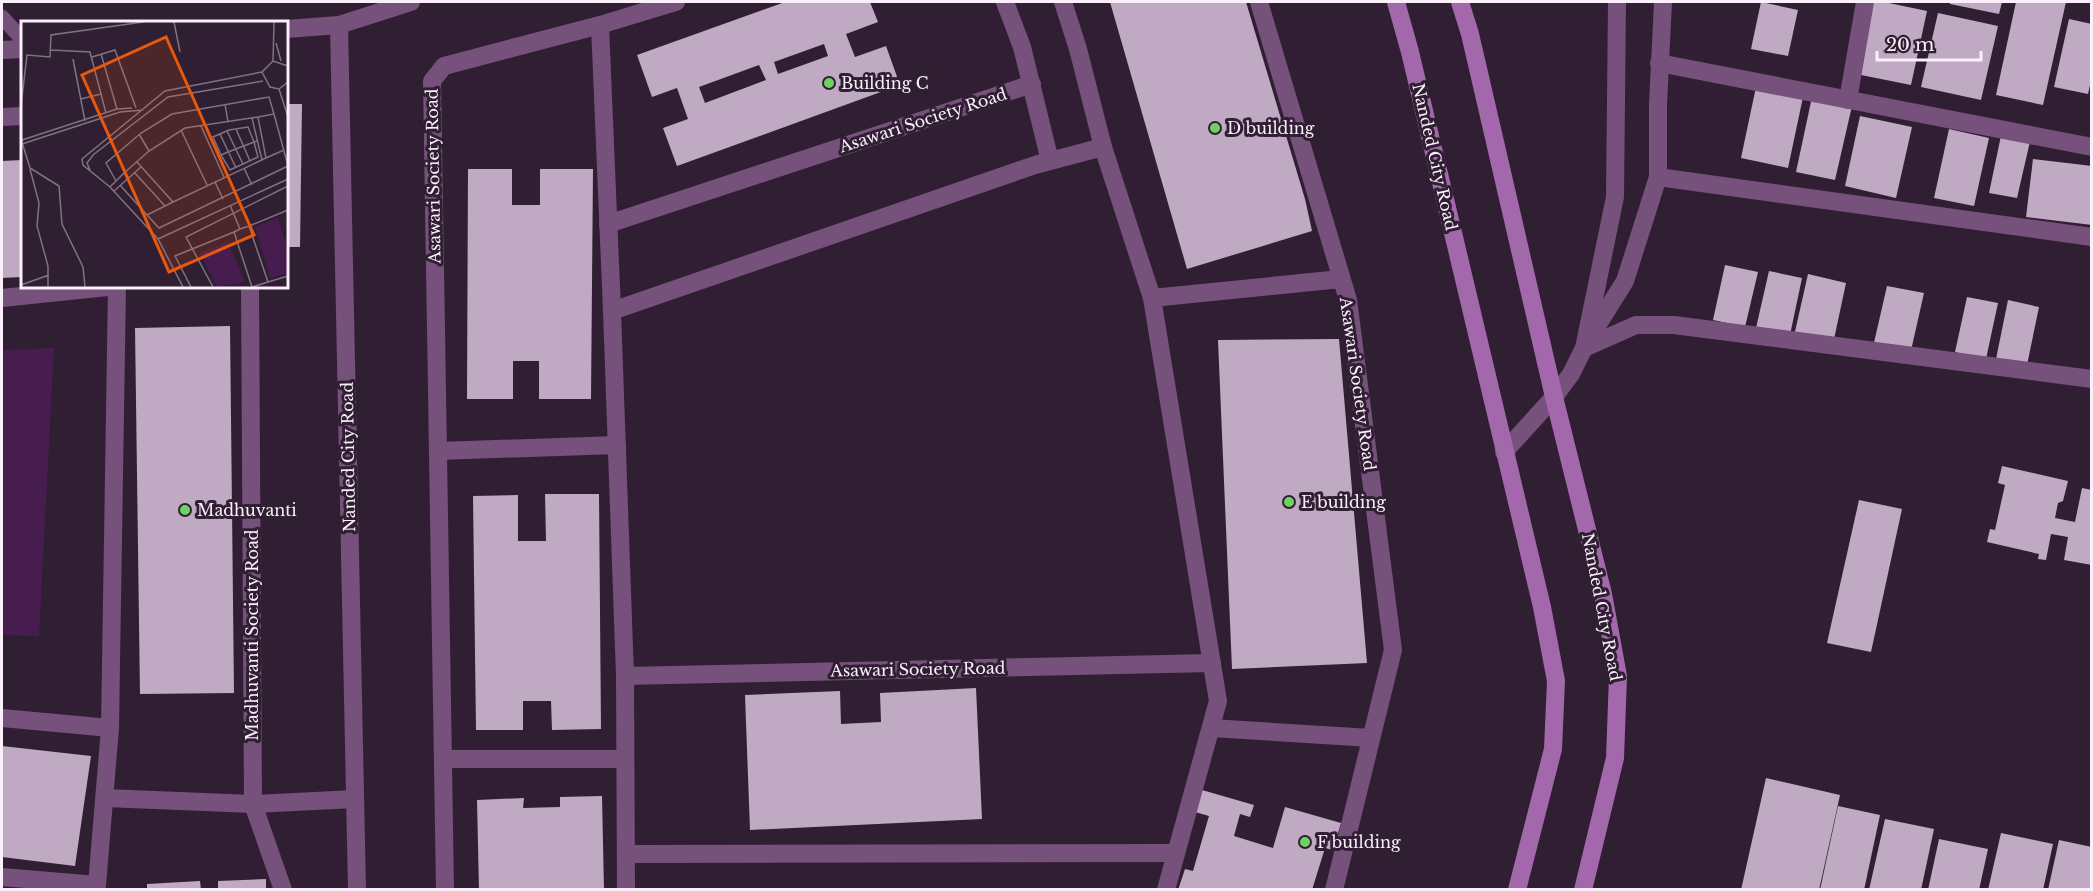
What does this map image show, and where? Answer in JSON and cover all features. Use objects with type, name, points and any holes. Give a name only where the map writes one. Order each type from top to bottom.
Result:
[{"type":"street","points":[[288,29],[339,25],[411,2]]},
{"type":"street","name":"Asawari Society Road","points":[[445,890],[432,81],[444,66],[600,25],[676,2]]},
{"type":"street","points":[[1005,2],[1022,46],[1050,161]]},
{"type":"street","points":[[1063,2],[1078,48],[1102,147],[1152,298],[1218,701],[1166,890]]},
{"type":"street","name":"Asawari Society Road","points":[[1259,2],[1348,300],[1392,651],[1334,890]]},
{"type":"street","name":"Nanded City Road","points":[[1396,2],[1410,52],[1542,607],[1556,681],[1553,749],[1517,890]]},
{"type":"street","name":"Nanded City Road","points":[[1460,2],[1470,34],[1554,397],[1603,594],[1618,676],[1615,758],[1583,890]]},
{"type":"street","points":[[1584,348],[1615,197],[1617,2]]},
{"type":"street","points":[[1504,452],[1554,397],[1571,374],[1624,281],[1658,177],[1659,63],[1663,2]]},
{"type":"street","points":[[1848,100],[1865,2]]},
{"type":"street","name":"Nanded City Road","points":[[339,25],[357,890]]},
{"type":"street","points":[[600,25],[625,676],[626,890]]},
{"type":"street","points":[[2,50],[21,49]]},
{"type":"street","points":[[1659,63],[2091,147]]},
{"type":"street","name":"Asawari Society Road","points":[[608,224],[1032,84]]},
{"type":"street","points":[[2,117],[21,116]]},
{"type":"street","points":[[612,311],[1050,161],[1102,147]]},
{"type":"street","points":[[1658,177],[2091,237]]},
{"type":"street","name":"Asawari Society Road","points":[[1152,298],[1341,279]]},
{"type":"street","points":[[2,298],[98,288]]},
{"type":"street","points":[[2,876],[97,887],[110,728],[117,288]]},
{"type":"street","name":"Madhuvanti Society Road","points":[[250,288],[253,804],[283,890]]},
{"type":"street","points":[[1584,348],[1636,325],[1674,325],[2091,379]]},
{"type":"street","points":[[438,451],[617,446]]},
{"type":"street","name":"Asawari Society Road","points":[[625,676],[1212,663]]},
{"type":"street","points":[[2,718],[110,728]]},
{"type":"street","points":[[1211,728],[1371,738]]},
{"type":"street","points":[[444,759],[625,759]]},
{"type":"street","points":[[105,798],[253,804],[355,799]]},
{"type":"street","points":[[626,855],[1176,853]]},
{"type":"lane","points":[[2,17],[21,38]]},
{"type":"shaded area","points":[[54,348],[39,636],[2,635],[2,350]]},
{"type":"building","name":"Building C","points":[[785,2],[870,2],[878,22],[846,34],[855,57],[886,46],[900,85],[677,166],[663,128],[688,119],[677,88],[652,97],[637,55]],"holes":[[[824,44],[828,56],[778,74],[774,62]],[[759,65],[766,80],[705,103],[699,87]]]},
{"type":"building","name":"D building","points":[[1110,2],[1246,2],[1305,199],[1312,231],[1187,269]]},
{"type":"building","points":[[1761,2],[1798,10],[1788,56],[1751,49]]},
{"type":"building","points":[[1872,2],[1884,2],[1927,11],[1911,85],[1856,74]]},
{"type":"building","points":[[1950,2],[2002,2],[1999,14],[1950,4]]},
{"type":"building","points":[[2016,2],[2066,2],[2043,105],[1996,95]]},
{"type":"building","points":[[1938,13],[1998,26],[1981,100],[1921,87]]},
{"type":"building","points":[[2069,19],[2092,24],[2092,76],[2088,94],[2054,87]]},
{"type":"building","points":[[1756,87],[1803,97],[1788,168],[1741,158]]},
{"type":"building","points":[[1812,97],[1852,106],[1835,180],[1796,172]]},
{"type":"building","points":[[288,104],[302,104],[300,247],[288,247]]},
{"type":"building","points":[[1860,116],[1912,127],[1896,198],[1845,186]]},
{"type":"building","points":[[1949,129],[1989,138],[1974,206],[1934,198]]},
{"type":"building","points":[[2002,131],[2031,137],[2017,198],[1989,193]]},
{"type":"building","points":[[2033,159],[2092,166],[2092,225],[2026,217]]},
{"type":"building","points":[[21,160],[21,277],[2,278],[2,161]]},
{"type":"building","points":[[468,169],[512,169],[512,205],[540,205],[540,169],[593,169],[591,399],[539,399],[539,361],[513,361],[513,399],[467,399]]},
{"type":"building","points":[[1725,265],[1758,272],[1745,327],[1713,320]]},
{"type":"building","points":[[1769,271],[1802,278],[1790,335],[1756,328]]},
{"type":"building","points":[[1808,274],[1846,283],[1833,344],[1794,336]]},
{"type":"building","points":[[1887,286],[1924,293],[1910,355],[1873,347]]},
{"type":"building","points":[[1967,297],[1998,303],[1986,359],[1955,352]]},
{"type":"building","points":[[2008,300],[2039,307],[2027,365],[1996,359]]},
{"type":"building","name":"Madhuvanti","points":[[230,326],[234,693],[140,694],[135,328]]},
{"type":"building","name":"E building","points":[[1339,339],[1367,663],[1232,669],[1218,340]]},
{"type":"building","points":[[2002,466],[2068,481],[2063,501],[2058,503],[2055,518],[2075,522],[2082,488],[2092,490],[2092,565],[2064,560],[2068,537],[2051,534],[2046,560],[2038,559],[2039,554],[1987,542],[1990,529],[1995,530],[2005,485],[1998,483]]},
{"type":"building","points":[[545,494],[599,494],[601,729],[552,730],[551,701],[523,701],[523,730],[476,730],[473,496],[518,495],[518,541],[546,541]]},
{"type":"building","points":[[1859,500],[1902,509],[1871,652],[1827,643]]},
{"type":"building","points":[[976,688],[982,819],[750,830],[745,695],[840,691],[841,724],[881,722],[880,693]]},
{"type":"building","points":[[2,746],[91,756],[75,866],[2,857]]},
{"type":"building","points":[[1766,778],[1840,795],[1819,890],[1741,890]]},
{"type":"building","name":"F building","points":[[1202,790],[1254,805],[1250,817],[1240,814],[1234,836],[1273,848],[1285,807],[1341,823],[1333,850],[1325,848],[1312,890],[1178,890],[1185,869],[1193,871],[1209,816],[1195,812]]},
{"type":"building","points":[[602,796],[604,890],[479,890],[477,800],[524,798],[523,808],[560,807],[560,797]]},
{"type":"building","points":[[1838,806],[1880,815],[1864,890],[1820,890]]},
{"type":"building","points":[[1885,819],[1934,829],[1921,890],[1869,890]]},
{"type":"building","points":[[2001,833],[2053,844],[2043,890],[1988,890]]},
{"type":"building","points":[[1939,839],[1988,849],[1979,890],[1928,890]]},
{"type":"building","points":[[2059,840],[2092,847],[2092,890],[2048,890]]},
{"type":"building","points":[[266,879],[266,890],[218,890],[218,881]]},
{"type":"building","points":[[200,881],[201,890],[147,890],[147,884]]},
{"type":"place","name":"Building C","points":[[829,83]]},
{"type":"place","name":"D building","points":[[1215,128]]},
{"type":"place","name":"E building","points":[[1289,502]]},
{"type":"place","name":"Madhuvanti","points":[[185,510]]},
{"type":"place","name":"F building","points":[[1305,842]]}]
